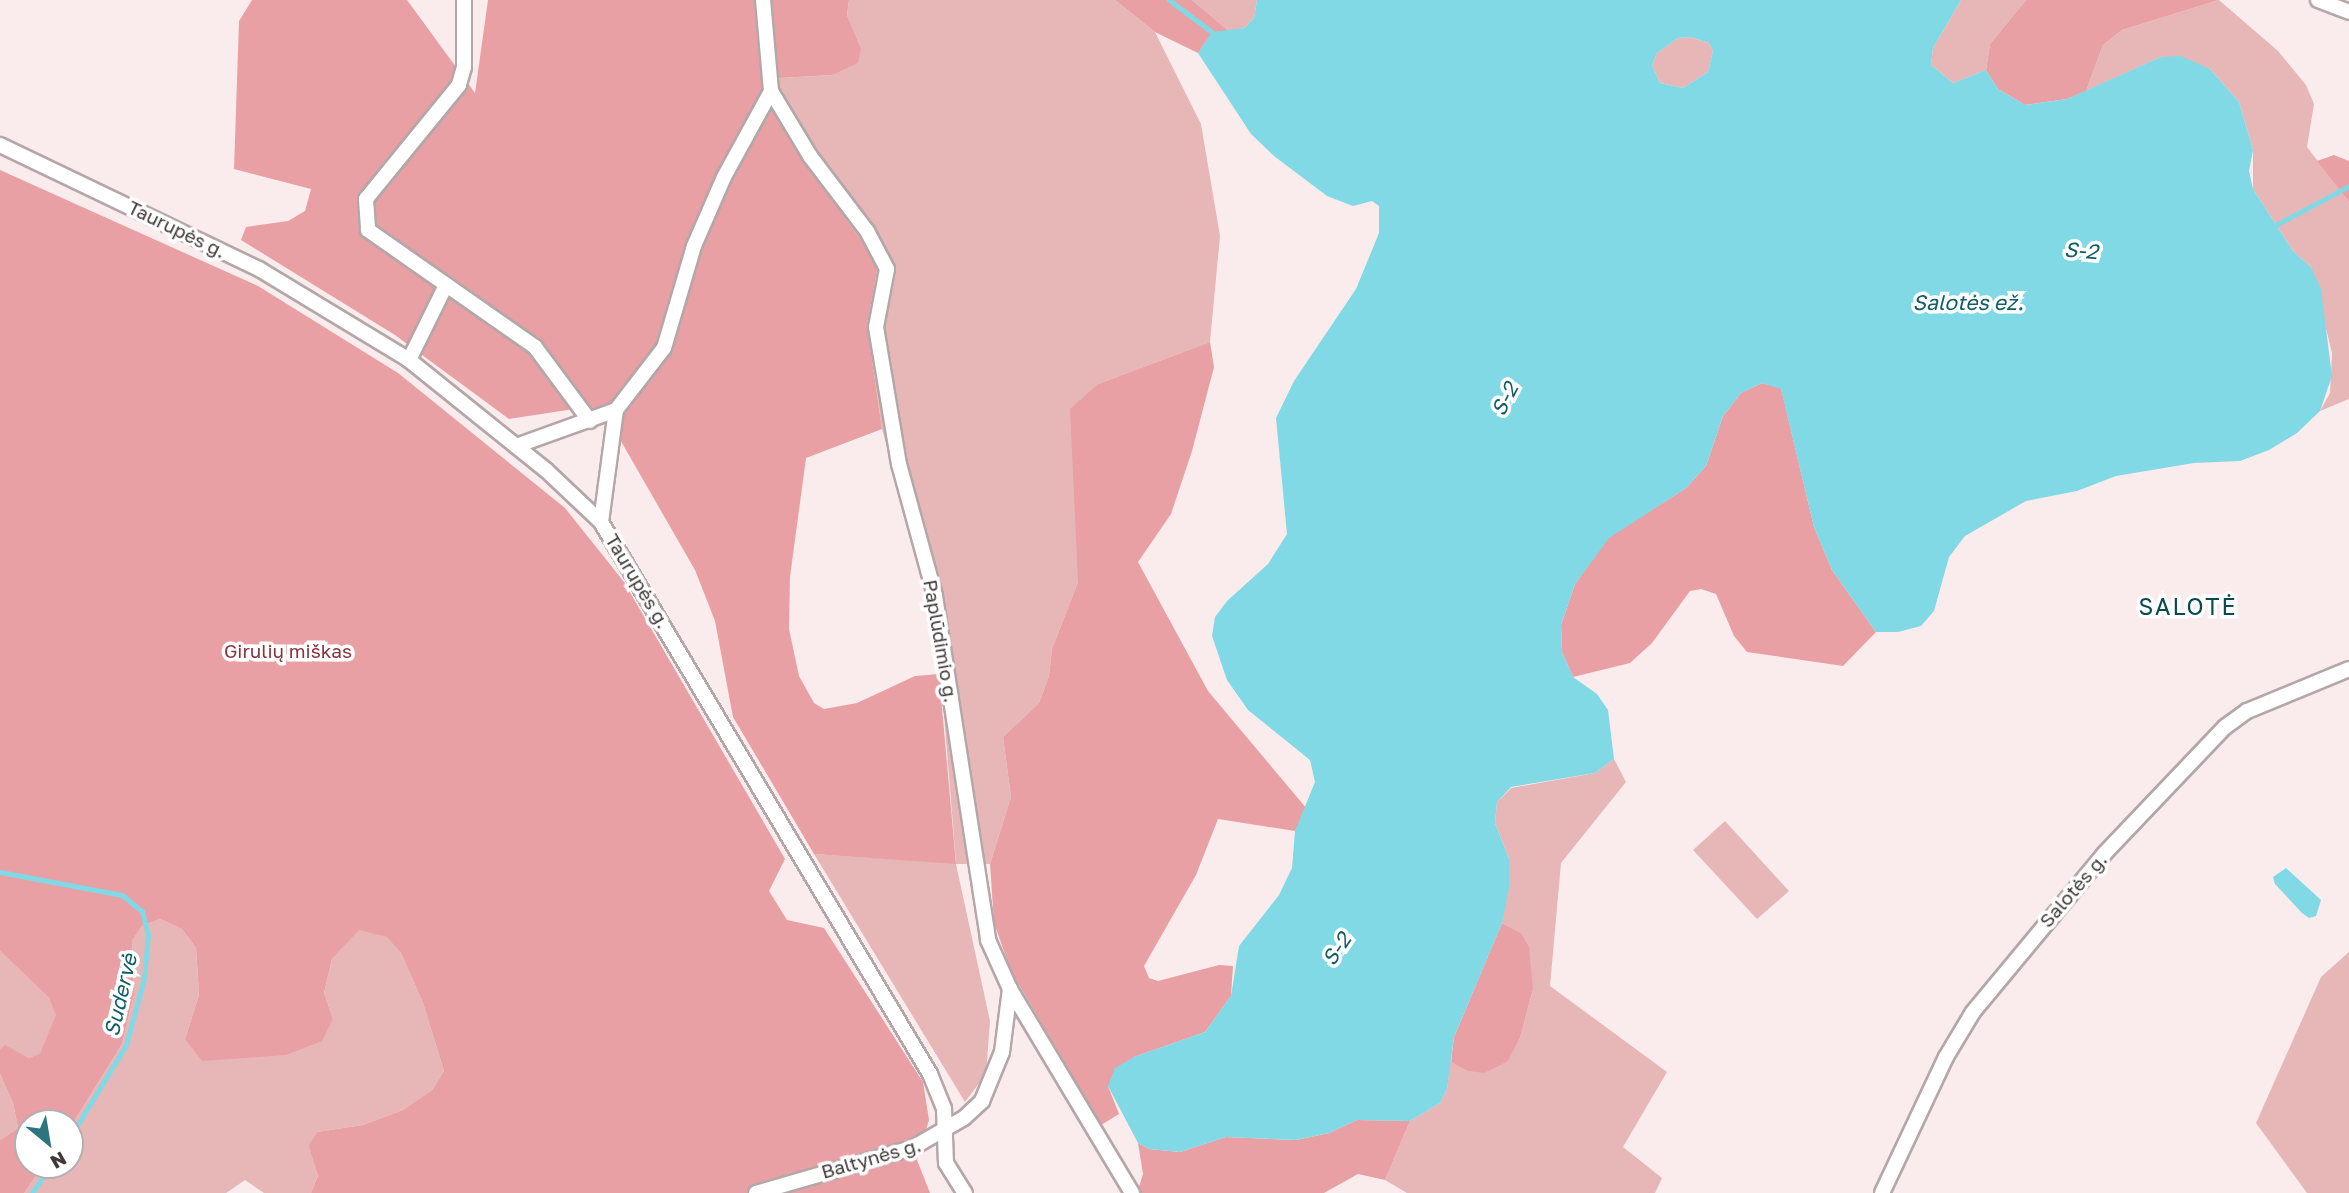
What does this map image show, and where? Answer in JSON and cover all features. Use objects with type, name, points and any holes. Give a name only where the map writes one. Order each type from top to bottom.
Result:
[{"type":"street","points":[[464,0],[464,67],[459,85],[366,199],[368,230],[535,347],[590,421]]},
{"type":"street","points":[[516,446],[616,410],[664,348],[694,246],[724,177],[771,91],[763,0]]},
{"type":"street","points":[[2318,0],[2349,12]]},
{"type":"street","name":"Paplūdimio g.","points":[[771,91],[810,156],[867,231],[887,270],[886,286],[876,311],[876,327],[899,464],[935,596],[969,803],[979,905],[988,940],[1010,989],[1132,1193]]},
{"type":"street","name":"Taurupės g.","points":[[0,145],[259,269],[409,360],[516,446],[601,522],[930,1074],[944,1109],[946,1163],[965,1193]]},
{"type":"street","points":[[409,360],[446,285]]},
{"type":"street","points":[[601,522],[616,410]]},
{"type":"street","name":"Salotės g.","points":[[1882,1193],[1945,1057],[1973,1012],[2104,854],[2225,727],[2247,711],[2349,668]]},
{"type":"street","name":"Baltynės g.","points":[[756,1193],[912,1148],[944,1131],[982,1101],[1002,1052],[1010,989]]},
{"type":"shaded area","points":[[849,0],[1115,0],[1155,32],[1201,124],[1220,236],[1210,342],[1098,384],[1078,582],[1052,649],[1049,676],[1039,703],[1003,737],[1011,797],[990,864],[956,864],[990,1021],[986,1074],[965,1102],[814,854],[956,863],[943,702],[925,584],[882,429],[867,325],[877,271],[873,256],[805,164],[764,96],[765,88],[780,78],[832,75],[861,48],[847,15]]},
{"type":"shaded area","points":[[1192,0],[1257,0],[1254,18],[1244,28],[1229,31]]},
{"type":"shaded area","points":[[1961,0],[2026,0],[1990,44],[1986,70],[1953,83],[1931,65],[1933,48]]},
{"type":"shaded area","points":[[2219,0],[2278,51],[2306,85],[2314,104],[2307,147],[2349,202],[2349,399],[2320,411],[2330,393],[2332,353],[2311,267],[2293,251],[2253,189],[2253,150],[2239,102],[2210,69],[2161,57],[2086,91],[2103,45],[2122,30]]},
{"type":"shaded area","points":[[1690,37],[1709,43],[1713,51],[1708,72],[1683,88],[1660,83],[1652,65],[1657,53],[1678,38]]},
{"type":"shaded area","points":[[1614,759],[1626,782],[1561,863],[1550,986],[1667,1072],[1623,1147],[1662,1178],[1655,1193],[1407,1193],[1385,1180],[1410,1121],[1440,1103],[1447,1089],[1450,1062],[1485,1073],[1508,1060],[1520,1038],[1533,989],[1521,933],[1502,923],[1509,859],[1495,823],[1497,802],[1511,788],[1595,773]]},
{"type":"shaded area","points":[[1725,821],[1789,891],[1757,919],[1693,850]]},
{"type":"shaded area","points":[[160,919],[182,929],[196,948],[199,995],[185,1039],[333,1019],[324,993],[332,959],[359,929],[386,937],[401,953],[423,1003],[444,1071],[432,1090],[403,1110],[363,1125],[317,1132],[310,1146],[318,1176],[311,1193],[264,1193],[245,1180],[226,1193],[24,1193],[34,1179],[84,1179],[84,1109],[82,1109],[122,1044],[134,995],[132,941],[142,926]]},
{"type":"shaded area","points":[[0,951],[49,998],[57,1015],[40,1053],[29,1058],[5,1046],[0,1049]]},
{"type":"shaded area","points":[[2349,952],[2349,1193],[2307,1193],[2256,1123],[2321,977]]},
{"type":"shaded area","points":[[0,1074],[14,1109],[14,1131],[0,1140]]},
{"type":"green space","points":[[252,0],[407,0],[475,93],[488,0],[849,0],[847,15],[861,48],[858,63],[832,75],[780,78],[765,88],[764,95],[805,164],[873,256],[877,271],[867,325],[882,429],[806,458],[790,577],[789,629],[799,676],[814,703],[824,709],[857,703],[915,676],[939,674],[956,864],[814,854],[733,717],[715,621],[695,570],[607,417],[580,408],[509,419],[395,335],[241,240],[246,227],[288,221],[305,211],[311,189],[234,169],[239,21]]},
{"type":"green space","points":[[1115,0],[1192,0],[1229,31],[1212,33],[1198,53],[1155,32]]},
{"type":"green space","points":[[2026,0],[2219,0],[2122,30],[2103,45],[2086,91],[2067,99],[2025,105],[1998,89],[1986,70],[1990,44]]},
{"type":"green space","points":[[2334,155],[2349,161],[2349,202],[2317,161]]},
{"type":"green space","name":"Girulių miškas","points":[[0,170],[258,286],[398,373],[565,508],[624,582],[785,859],[769,891],[787,920],[824,928],[923,1082],[929,1120],[917,1160],[930,1193],[311,1193],[318,1176],[309,1146],[317,1132],[363,1125],[403,1110],[432,1090],[444,1071],[423,1003],[401,953],[386,937],[359,930],[332,959],[324,993],[333,1019],[322,1041],[286,1055],[202,1061],[185,1039],[199,995],[196,948],[182,929],[160,919],[142,926],[132,941],[134,995],[122,1044],[82,1109],[14,1109],[0,1074],[0,1049],[5,1045],[29,1058],[40,1053],[56,1015],[49,998],[0,951]]},
{"type":"green space","points":[[1210,342],[1214,367],[1192,451],[1171,514],[1138,562],[1208,691],[1307,809],[1295,831],[1218,819],[1196,875],[1144,966],[1149,978],[1158,981],[1219,965],[1233,966],[1231,996],[1205,1032],[1134,1057],[1108,1086],[1119,1114],[1101,1125],[1011,971],[994,923],[990,864],[1011,797],[1003,737],[1039,703],[1049,676],[1052,649],[1078,582],[1070,409],[1098,384]]},
{"type":"green space","points":[[1762,383],[1781,388],[1814,527],[1832,570],[1876,632],[1843,666],[1747,652],[1734,636],[1716,594],[1701,589],[1690,591],[1652,643],[1630,663],[1573,677],[1562,652],[1561,625],[1575,584],[1608,538],[1686,488],[1706,466],[1723,416],[1741,393]]},
{"type":"green space","points":[[1502,923],[1521,933],[1529,947],[1533,989],[1520,1038],[1508,1061],[1485,1073],[1468,1071],[1451,1062],[1454,1037]]},
{"type":"green space","points":[[1357,1120],[1410,1121],[1385,1180],[1358,1174],[1324,1193],[1137,1193],[1143,1174],[1138,1143],[1149,1149],[1180,1152],[1226,1137],[1296,1140],[1329,1133]]},
{"type":"green space","name":"Girulių miškas","points":[[14,1131],[14,1179],[34,1179],[24,1193],[0,1193],[0,1140]]},
{"type":"water","name":"Salotės ež.","points":[[1257,0],[1961,0],[1933,48],[1931,65],[1953,83],[1986,70],[1998,89],[2025,105],[2067,99],[2161,57],[2181,56],[2210,69],[2239,102],[2253,150],[2249,171],[2253,189],[2293,251],[2311,267],[2321,289],[2332,376],[2320,411],[2297,433],[2269,450],[2240,461],[2194,463],[2116,476],[2077,491],[2026,501],[1965,536],[1949,557],[1934,611],[1921,626],[1898,632],[1876,632],[1832,570],[1814,527],[1781,389],[1762,383],[1741,393],[1723,416],[1706,466],[1686,488],[1609,538],[1575,584],[1561,625],[1562,652],[1573,677],[1597,694],[1608,710],[1614,759],[1595,773],[1511,787],[1497,802],[1495,823],[1509,859],[1509,888],[1502,923],[1454,1037],[1447,1089],[1440,1103],[1410,1121],[1357,1120],[1329,1133],[1296,1140],[1226,1137],[1180,1152],[1149,1149],[1138,1143],[1108,1086],[1115,1068],[1134,1057],[1205,1032],[1231,996],[1239,946],[1279,895],[1292,868],[1295,831],[1315,782],[1310,760],[1248,710],[1227,680],[1212,636],[1215,617],[1227,601],[1268,564],[1287,534],[1276,418],[1294,381],[1356,289],[1379,233],[1379,206],[1372,201],[1353,206],[1327,196],[1274,156],[1251,134],[1198,53],[1212,32],[1244,28],[1254,18]],"holes":[[[1690,37],[1709,43],[1713,51],[1708,72],[1683,88],[1660,83],[1652,65],[1657,53],[1678,38]]]},
{"type":"water","points":[[2286,868],[2321,900],[2316,916],[2309,918],[2302,913],[2275,884],[2273,877]]},
{"type":"waterway","points":[[1169,0],[1212,32]]},
{"type":"waterway","name":"S-2","points":[[2270,228],[2349,186]]},
{"type":"waterway","name":"Sudervė","points":[[0,872],[122,895],[142,911],[148,935],[144,978],[126,1045],[84,1114]]},
{"type":"waterway","name":"Sudervė","points":[[32,1193],[42,1179]]},
{"type":"district","name":"SALOTĖ","points":[[2188,606]]}]
